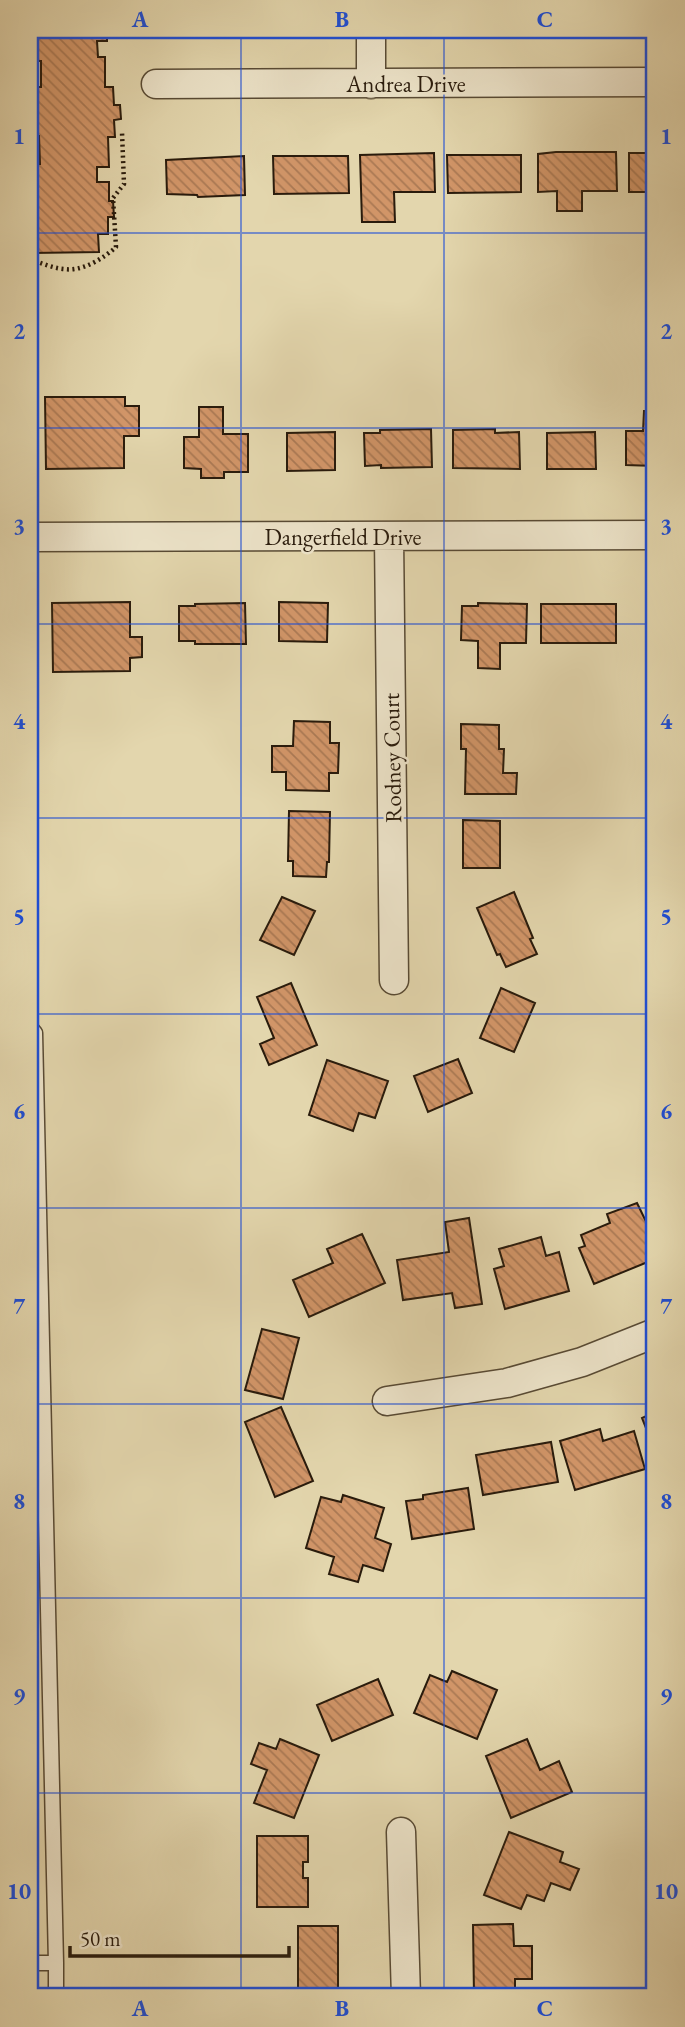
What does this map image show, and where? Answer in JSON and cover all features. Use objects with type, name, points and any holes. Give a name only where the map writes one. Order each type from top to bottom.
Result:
[{"type":"street","points":[[371,30],[371,84]]},
{"type":"street","name":"Andrea Drive","points":[[156,84],[655,82]]},
{"type":"street","name":"Dangerfield Drive","points":[[30,537],[655,535]]},
{"type":"street","name":"Rodney Court","points":[[389,537],[394,980]]},
{"type":"street","points":[[387,1401],[507,1383],[582,1362],[655,1333]]},
{"type":"street","points":[[401,1832],[406,1997]]},
{"type":"lane","points":[[30,1027],[35,1033],[55,1997]]},
{"type":"lane","points":[[30,1963],[55,1963]]},
{"type":"path","points":[[30,259],[65,270],[75,269],[105,257],[116,247],[113,198],[124,184],[122,132]]},
{"type":"building","points":[[30,30],[107,30],[107,41],[97,41],[98,57],[105,57],[105,87],[113,87],[114,105],[120,105],[121,119],[114,120],[115,137],[108,137],[109,167],[97,167],[97,182],[109,182],[109,201],[113,201],[114,217],[108,217],[108,234],[98,234],[99,252],[33,253],[33,234],[30,234],[30,183],[33,183],[32,164],[40,164],[39,136],[35,136],[32,101],[34,87],[41,87],[41,61],[30,61]]},
{"type":"building","points":[[655,151],[655,192],[629,192],[629,153]]},
{"type":"building","points":[[616,152],[617,191],[582,191],[582,211],[557,211],[557,191],[538,192],[538,154]]},
{"type":"building","points":[[434,153],[435,192],[394,192],[395,222],[362,222],[360,155]]},
{"type":"building","points":[[447,155],[521,155],[521,192],[448,193]]},
{"type":"building","points":[[244,156],[245,195],[198,197],[167,194],[166,160]]},
{"type":"building","points":[[273,156],[348,156],[349,193],[274,194]]},
{"type":"building","points":[[45,397],[125,397],[125,406],[139,406],[139,436],[124,436],[124,468],[46,469]]},
{"type":"building","points":[[199,407],[223,407],[223,434],[248,434],[248,472],[224,472],[224,478],[201,478],[201,469],[184,468],[184,437],[199,437]]},
{"type":"building","points":[[644,411],[655,411],[655,466],[626,465],[626,431],[643,431]]},
{"type":"building","points":[[431,429],[432,467],[365,466],[364,433]]},
{"type":"building","points":[[495,429],[495,433],[519,432],[520,469],[453,468],[453,430]]},
{"type":"building","points":[[335,432],[335,470],[287,471],[287,433]]},
{"type":"building","points":[[595,432],[596,469],[547,469],[547,433]]},
{"type":"building","points":[[130,602],[130,637],[142,637],[142,657],[130,658],[130,671],[53,672],[52,603]]},
{"type":"building","points":[[279,602],[328,603],[327,642],[279,641]]},
{"type":"building","points":[[648,602],[655,602],[655,688],[649,688]]},
{"type":"building","points":[[245,603],[246,644],[195,644],[195,641],[179,641],[179,606]]},
{"type":"building","points":[[478,603],[527,604],[526,643],[500,643],[500,669],[478,668],[478,641],[461,640],[462,606],[478,606]]},
{"type":"building","points":[[541,604],[616,604],[616,643],[541,643]]},
{"type":"building","points":[[30,612],[33,680],[30,680]]},
{"type":"building","points":[[294,721],[330,722],[330,743],[339,743],[338,773],[329,773],[329,791],[286,790],[286,772],[272,772],[272,746],[293,746]]},
{"type":"building","points":[[655,723],[655,796],[653,783]]},
{"type":"building","points":[[461,724],[499,725],[499,749],[504,749],[503,773],[517,773],[516,794],[465,794],[466,749],[461,749]]},
{"type":"building","points":[[289,811],[330,812],[326,877],[293,876],[293,861],[288,861]]},
{"type":"building","points":[[463,820],[500,821],[500,868],[463,868]]},
{"type":"building","points":[[514,892],[537,954],[506,967],[500,954],[497,955],[477,908]]},
{"type":"building","points":[[282,897],[315,911],[294,955],[260,940]]},
{"type":"building","points":[[291,983],[317,1045],[269,1065],[260,1044],[274,1038],[257,997]]},
{"type":"building","points":[[501,988],[535,1003],[514,1052],[480,1038]]},
{"type":"building","points":[[458,1059],[472,1093],[428,1112],[414,1076]]},
{"type":"building","points":[[327,1060],[388,1081],[375,1118],[359,1113],[353,1131],[309,1115]]},
{"type":"building","points":[[637,1203],[655,1240],[655,1259],[594,1284],[579,1248],[585,1246],[581,1235],[610,1223],[607,1214]]},
{"type":"building","points":[[469,1218],[482,1304],[455,1308],[452,1293],[403,1300],[397,1260],[449,1252],[445,1222]]},
{"type":"building","points":[[362,1234],[385,1283],[309,1317],[293,1280],[333,1263],[327,1249]]},
{"type":"building","points":[[541,1237],[546,1256],[559,1252],[569,1291],[505,1309],[494,1269],[504,1266],[499,1249]]},
{"type":"building","points":[[262,1329],[299,1338],[283,1399],[245,1390]]},
{"type":"building","points":[[281,1407],[313,1481],[275,1497],[245,1422]]},
{"type":"building","points":[[655,1412],[655,1451],[642,1418]]},
{"type":"building","points":[[600,1429],[603,1441],[634,1431],[645,1469],[575,1490],[560,1441]]},
{"type":"building","points":[[551,1442],[558,1482],[483,1495],[476,1455]]},
{"type":"building","points":[[468,1488],[474,1529],[412,1539],[406,1501],[423,1499],[423,1495]]},
{"type":"building","points":[[343,1495],[384,1508],[375,1538],[391,1544],[383,1571],[363,1565],[358,1582],[329,1574],[334,1557],[306,1548],[321,1497],[341,1502]]},
{"type":"building","points":[[452,1671],[497,1690],[477,1739],[414,1713],[430,1675],[447,1682]]},
{"type":"building","points":[[378,1679],[393,1715],[332,1741],[317,1705]]},
{"type":"building","points":[[280,1739],[319,1755],[294,1818],[254,1803],[267,1770],[251,1764],[259,1743],[276,1749]]},
{"type":"building","points":[[527,1739],[540,1770],[559,1761],[572,1792],[511,1818],[486,1756]]},
{"type":"building","points":[[509,1832],[563,1852],[560,1862],[579,1869],[570,1890],[551,1883],[544,1901],[527,1895],[521,1909],[484,1895]]},
{"type":"building","points":[[257,1836],[308,1836],[308,1862],[303,1862],[303,1878],[308,1878],[308,1907],[257,1907]]},
{"type":"building","points":[[513,1924],[514,1946],[532,1946],[532,1979],[515,1979],[515,1994],[474,1995],[473,1925]]},
{"type":"building","points":[[298,1926],[338,1926],[338,1994],[298,1994]]}]
